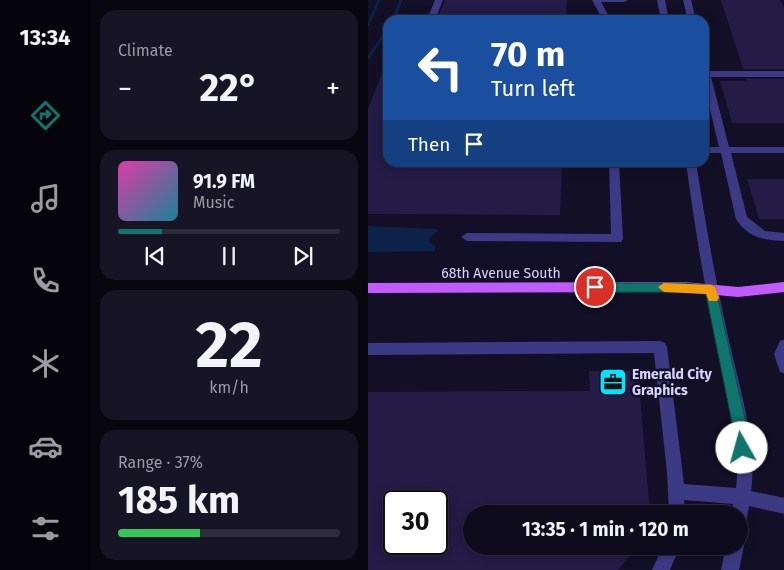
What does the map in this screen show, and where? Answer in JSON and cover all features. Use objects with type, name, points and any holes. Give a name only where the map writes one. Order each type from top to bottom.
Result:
[{"type":"main road","name":"68th Avenue South","points":[[368,288],[675,287],[738,292],[784,287]]},
{"type":"street","points":[[433,15],[439,0]]},
{"type":"street","points":[[604,15],[596,0],[624,0]]},
{"type":"street","points":[[661,0],[663,15]]},
{"type":"street","points":[[687,0],[691,15]]},
{"type":"street","points":[[709,70],[784,74]]},
{"type":"street","points":[[709,85],[742,219],[757,234],[769,237],[784,237]]},
{"type":"street","points":[[709,150],[784,150]]},
{"type":"street","points":[[467,237],[617,239],[614,167]]},
{"type":"street","points":[[692,167],[711,290],[741,432],[745,479],[742,505]]},
{"type":"street","points":[[784,345],[781,354],[784,368]]},
{"type":"street","points":[[368,349],[660,347],[677,505]]},
{"type":"street","points":[[676,491],[744,497],[784,506]]},
{"type":"street","points":[[661,570],[668,555]]},
{"type":"street","points":[[730,570],[733,555]]},
{"type":"water","points":[[368,226],[437,229],[438,231],[430,237],[429,242],[436,247],[435,251],[368,252]]},
{"type":"building","points":[[445,0],[567,0],[566,15],[439,15]]},
{"type":"building","points":[[721,0],[780,0],[785,9],[785,69],[743,69]]},
{"type":"building","points":[[383,70],[383,167],[562,167],[560,215],[368,214],[368,109]]},
{"type":"building","points":[[746,79],[785,79],[785,123],[732,123],[720,81],[747,81]]},
{"type":"building","points":[[747,179],[785,179],[785,219],[759,219]]},
{"type":"building","points":[[589,371],[638,371],[649,505],[463,505],[463,555],[630,555],[618,570],[368,570],[368,392],[590,391]]},
{"type":"waterway","points":[[368,25],[379,0]]},
{"type":"waterway","points":[[395,15],[401,0]]},
{"type":"waterway","points":[[368,58],[383,36]]},
{"type":"slow traffic","points":[[664,287],[711,290],[713,298]]},
{"type":"place","name":"Emerald City Graphics","points":[[613,382]]},
{"type":"route","points":[[595,287],[684,287],[711,290],[741,432],[742,448]]}]
